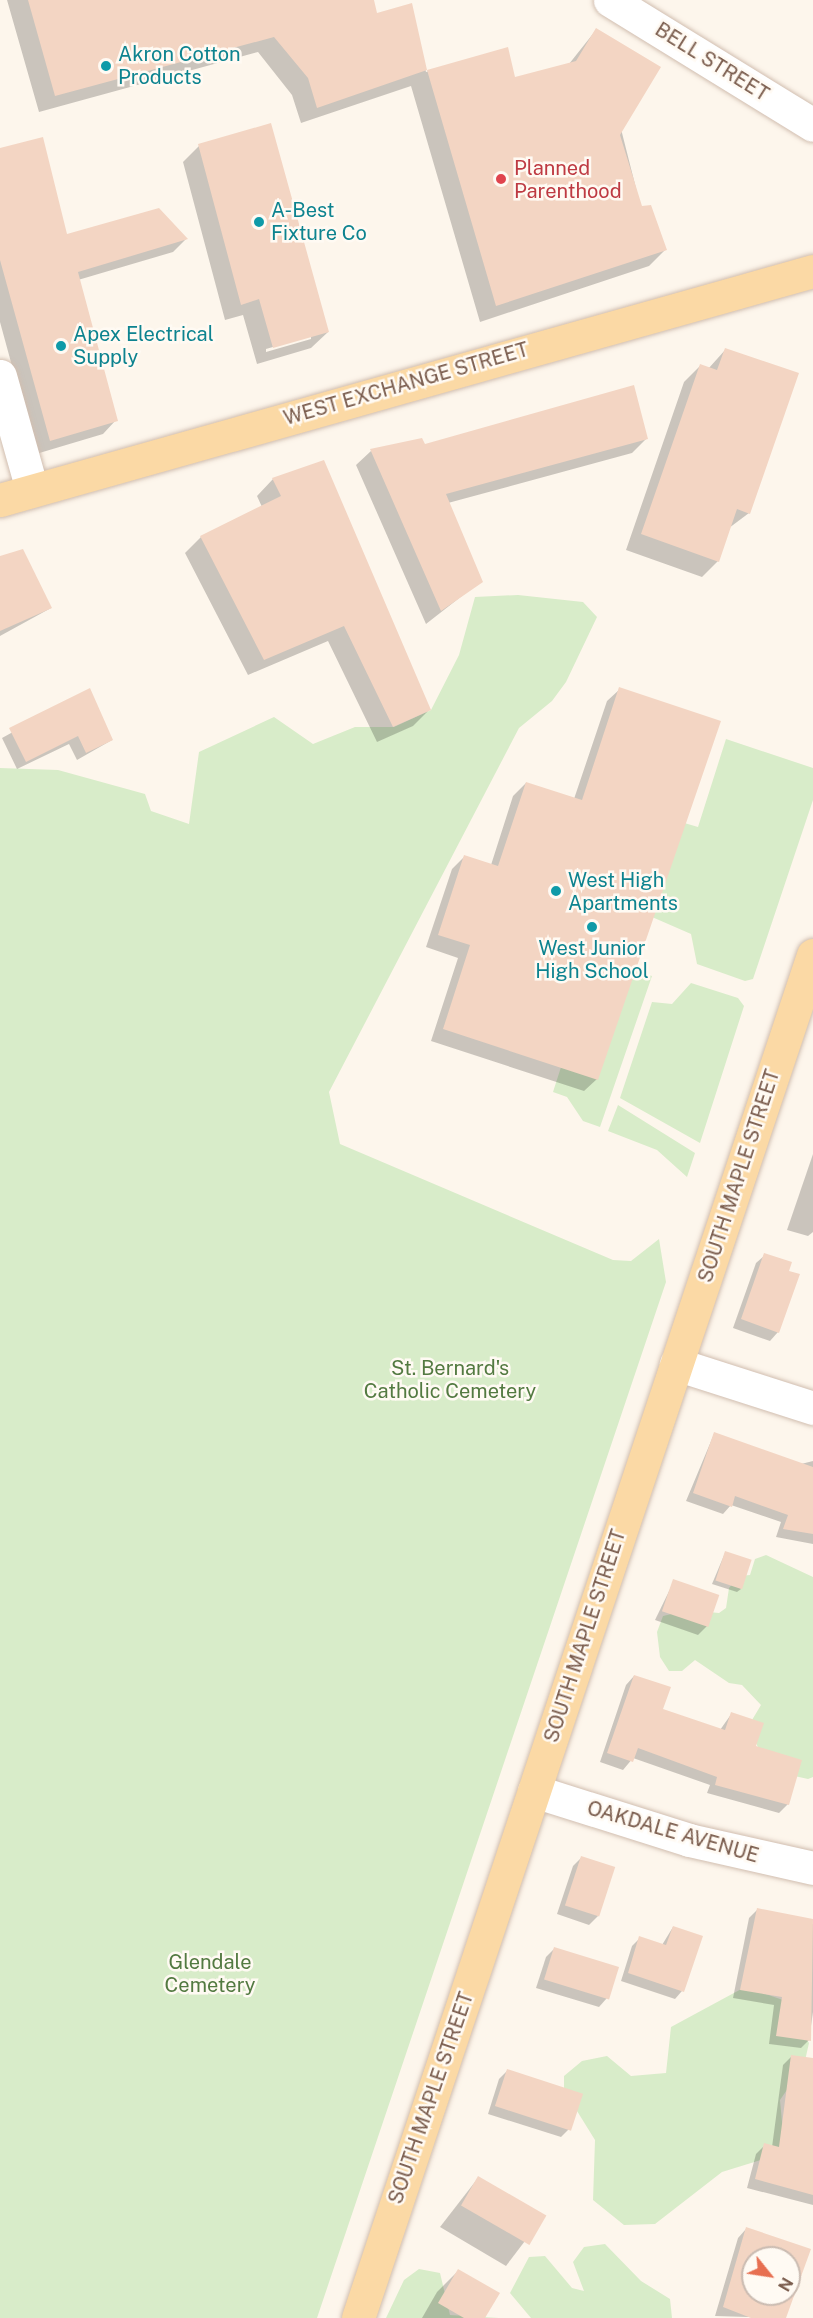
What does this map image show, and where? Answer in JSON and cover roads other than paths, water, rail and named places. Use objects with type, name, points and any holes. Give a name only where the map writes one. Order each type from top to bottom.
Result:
[{"type":"main road","name":"WEST EXCHANGE STREET","points":[[0,500],[813,271]]},
{"type":"main road","name":"SOUTH MAPLE STREET","points":[[358,2318],[813,955]]},
{"type":"street","name":"BELL STREET","points":[[610,0],[813,125]]},
{"type":"street","points":[[0,376],[32,490]]},
{"type":"street","points":[[676,1364],[813,1408]]},
{"type":"street","name":"OAKDALE AVENUE","points":[[534,1791],[689,1840],[813,1868]]},
{"type":"place","name":"Akron Cotton Products","points":[[106,66]]},
{"type":"place","name":"Planned Parenthood","points":[[501,179]]},
{"type":"place","name":"A-Best Fixture Co","points":[[259,222]]},
{"type":"place","name":"Apex Electrical Supply","points":[[61,346]]},
{"type":"place","name":"West High Apartments","points":[[556,891]]},
{"type":"place","name":"West Junior High School","points":[[592,927]]},
{"type":"park label","name":"St. Bernard's Catholic Cemetery","points":[[450,1380]]},
{"type":"park label","name":"Glendale Cemetery","points":[[210,1974]]}]
